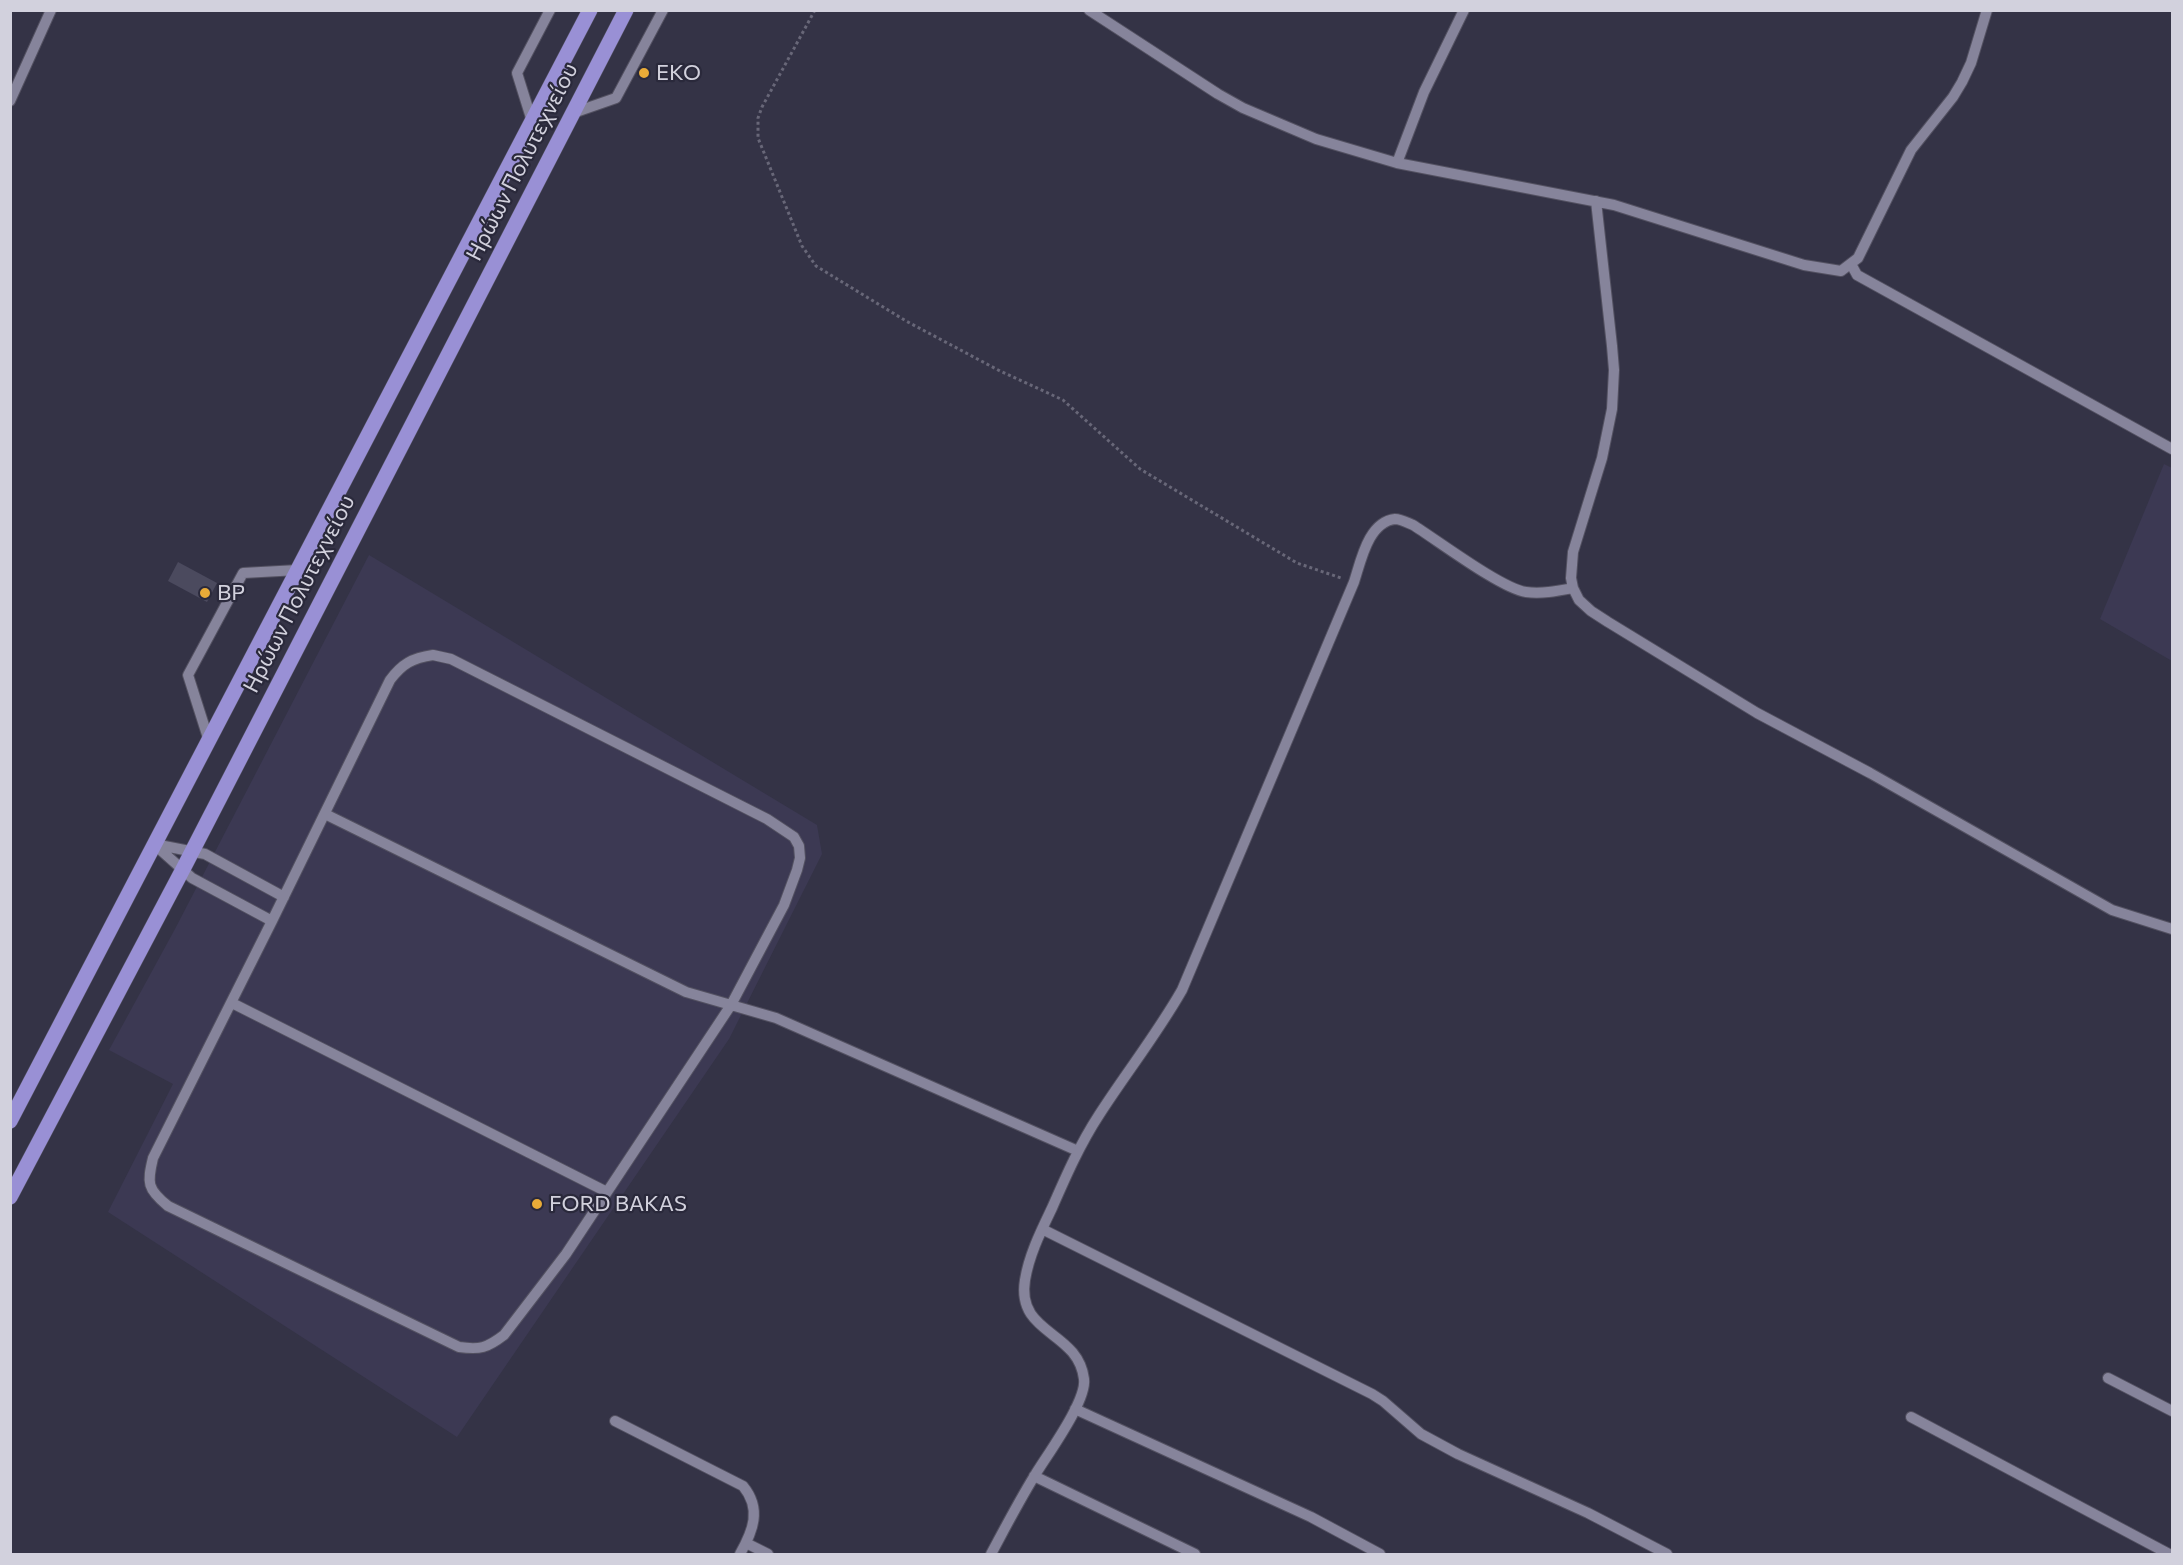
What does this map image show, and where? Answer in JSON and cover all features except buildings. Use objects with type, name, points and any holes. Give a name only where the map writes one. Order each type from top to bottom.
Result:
[{"type":"main road","name":"Ηρώων Πολυτεχνείου","points":[[10,1120],[590,10]]},
{"type":"main road","name":"Ηρώων Πολυτεχνείου","points":[[10,1197],[182,870],[626,10]]},
{"type":"street","points":[[10,101],[51,10]]},
{"type":"street","points":[[532,121],[517,73],[550,10]]},
{"type":"street","points":[[573,113],[616,98],[663,10]]},
{"type":"street","points":[[1089,10],[1191,78],[1243,108],[1317,139],[1397,163],[1596,201],[1804,265],[1841,271],[1858,258],[1911,150],[1962,82],[1971,63],[1987,10]]},
{"type":"street","points":[[1397,163],[1424,92],[1464,10]]},
{"type":"street","points":[[1596,201],[1614,370],[1612,409],[1602,458],[1574,552],[1571,571],[1573,588],[1579,600],[1591,611],[1757,713],[1880,778],[2112,910],[2172,929]]},
{"type":"street","points":[[1851,264],[1857,275],[2172,449]]},
{"type":"street","points":[[991,1554],[1034,1476],[1076,1409],[1085,1381],[1078,1358],[1068,1347],[1037,1323],[1024,1305],[1025,1280],[1042,1229],[1078,1151],[1099,1115],[1162,1025],[1182,990],[1354,582],[1370,538],[1382,523],[1397,519],[1413,525],[1504,584],[1524,592],[1546,593],[1573,588]]},
{"type":"street","points":[[209,741],[188,675],[243,573],[298,570]]},
{"type":"street","points":[[432,655],[451,659],[767,819],[794,837],[799,846],[800,858],[792,887],[731,1005],[566,1254],[504,1335],[490,1346],[474,1349],[459,1347],[168,1206],[154,1195],[148,1178],[153,1158],[284,897],[390,681],[400,666],[415,657],[432,655]]},
{"type":"street","points":[[325,814],[686,992],[776,1018],[1078,1151]]},
{"type":"street","points":[[154,844],[205,854],[284,897]]},
{"type":"street","points":[[154,844],[182,870],[272,921]]},
{"type":"street","points":[[232,1003],[607,1192]]},
{"type":"street","points":[[1042,1229],[1372,1394],[1390,1406],[1421,1434],[1458,1454],[1588,1513],[1667,1554]]},
{"type":"street","points":[[2108,1378],[2172,1411]]},
{"type":"street","points":[[1076,1409],[1311,1517],[1380,1554]]},
{"type":"street","points":[[1911,1417],[2169,1554]]},
{"type":"street","points":[[615,1421],[743,1486],[751,1495],[754,1520],[740,1554]]},
{"type":"street","points":[[1034,1476],[1195,1554]]},
{"type":"street","points":[[746,1543],[768,1554]]},
{"type":"path","points":[[815,10],[762,107],[758,118],[758,130],[763,151],[802,246],[816,266],[906,321],[1000,371],[1063,400],[1140,470],[1287,557],[1354,582]]},
{"type":"shaded area","points":[[2164,464],[2172,468],[2172,661],[2100,619]]},
{"type":"shaded area","points":[[369,555],[817,825],[822,854],[729,1039],[457,1437],[108,1212],[173,1084],[109,1050],[175,929]]},
{"type":"place","name":"EKO","points":[[644,73]]},
{"type":"place","name":"BP","points":[[205,593]]},
{"type":"place","name":"FORD BAKAS","points":[[537,1204]]}]
